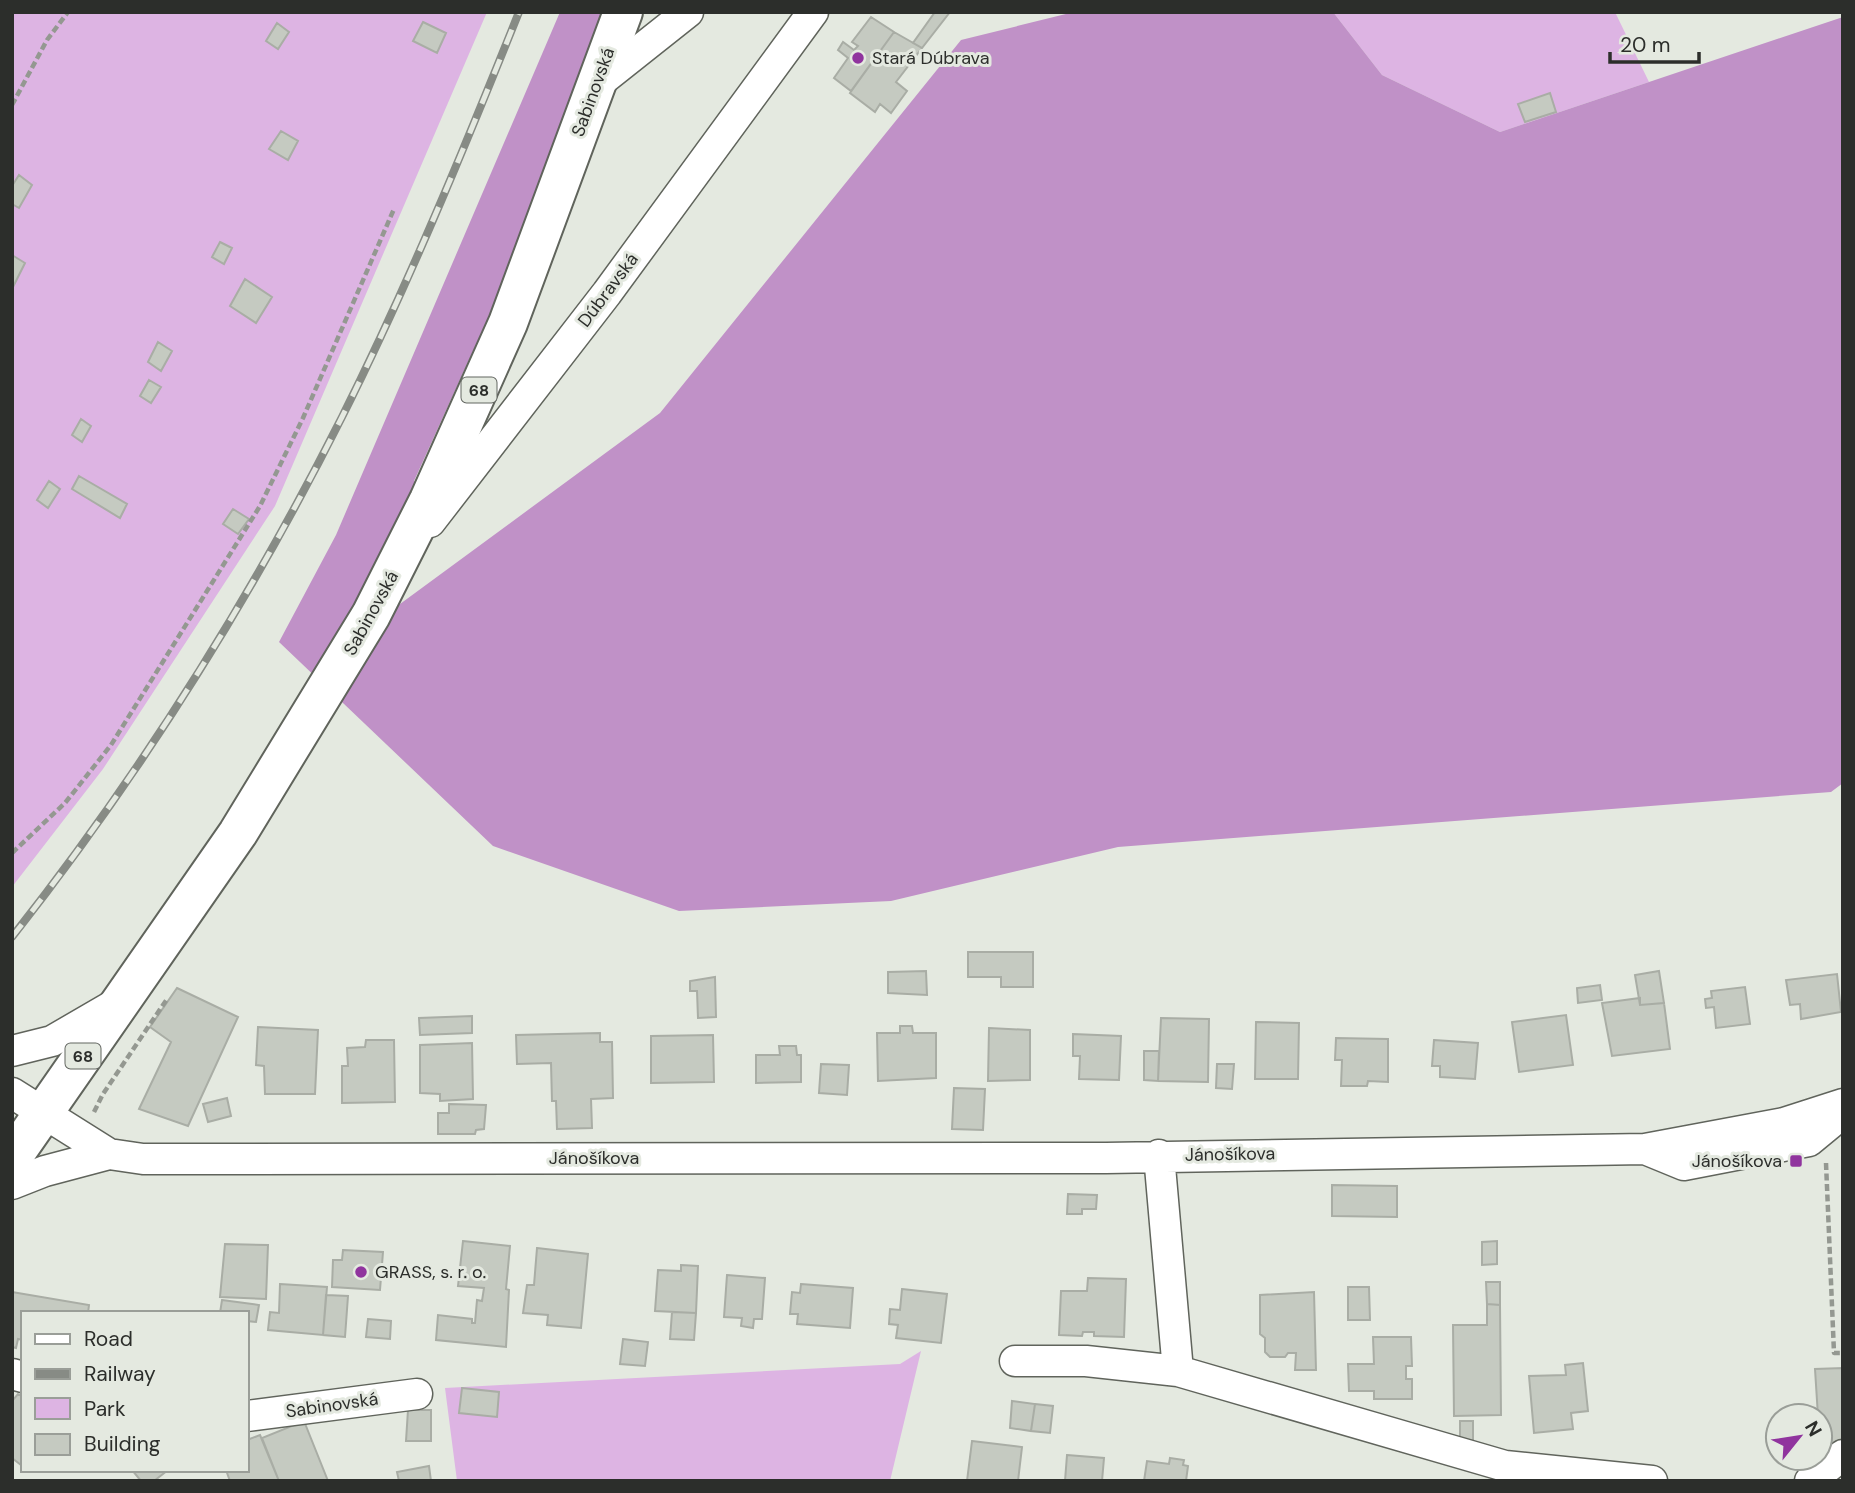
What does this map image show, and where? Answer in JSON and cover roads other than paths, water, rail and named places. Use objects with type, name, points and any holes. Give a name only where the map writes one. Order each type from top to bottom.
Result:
[{"type":"main road","name":"Sabinovská","points":[[12,1158],[27,1103],[123,999],[238,833],[341,669],[398,564],[508,323],[623,12]]},
{"type":"street","points":[[596,85],[688,12]]},
{"type":"street","name":"Dúbravská","points":[[398,564],[607,293],[813,12]]},
{"type":"street","points":[[12,1051],[52,1041],[123,999]]},
{"type":"street","name":"Jánošíkova","points":[[27,1103],[109,1154],[143,1159],[1106,1158],[1159,1154],[1645,1149],[1784,1123],[1843,1104]]},
{"type":"street","points":[[1645,1149],[1684,1165],[1696,1163],[1809,1141],[1843,1112]]},
{"type":"street","points":[[12,1184],[46,1171],[109,1154]]},
{"type":"street","name":"Jánošíkova","points":[[1159,1154],[1178,1371]]},
{"type":"street","points":[[1015,1361],[1086,1361],[1178,1371],[1505,1466],[1652,1481]]},
{"type":"street","name":"Sabinovská","points":[[248,1416],[417,1394]]},
{"type":"street","points":[[1810,1481],[1843,1455]]},
{"type":"railway","points":[[12,937],[59,876],[148,750],[231,620],[307,485],[413,267],[519,12]]},
{"type":"place","name":"Stará Dúbrava","points":[[858,58]]},
{"type":"place","name":"Jánošíkova","points":[[1796,1161]]},
{"type":"place","name":"GRASS, s. r. o.","points":[[361,1272]]}]
